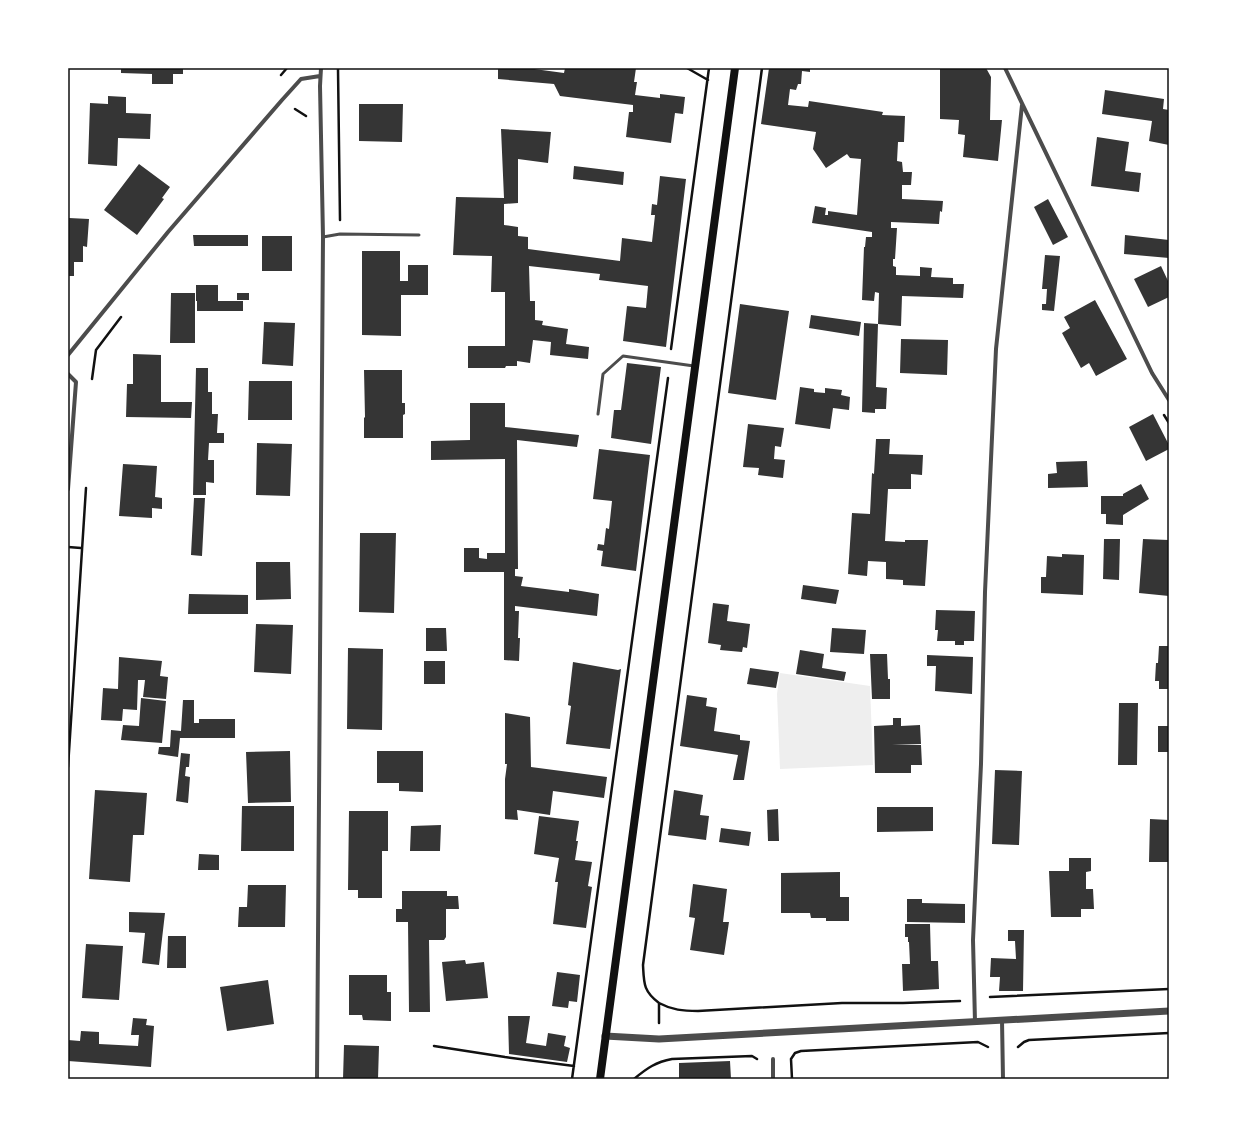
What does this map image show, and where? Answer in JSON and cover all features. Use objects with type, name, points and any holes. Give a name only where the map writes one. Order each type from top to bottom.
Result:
[{"type":"main road","points":[[600,1079],[735,68]]},
{"type":"street","points":[[317,1079],[322,237],[321,68]]},
{"type":"street","points":[[1005,68],[1152,373],[1169,400]]},
{"type":"street","points":[[68,355],[168,232],[282,100],[301,79],[320,76]]},
{"type":"street","points":[[975,1022],[973,940],[981,764],[985,584],[996,349],[1022,105]]},
{"type":"street","points":[[68,374],[76,382],[68,489]]},
{"type":"street","points":[[605,1036],[659,1039],[1169,1011]]},
{"type":"street","points":[[1002,1020],[1003,1079]]},
{"type":"street","points":[[773,1059],[773,1079]]},
{"type":"lane","points":[[322,237],[340,234],[419,235]]},
{"type":"lane","points":[[598,414],[603,374],[623,356],[696,366]]},
{"type":"path","points":[[687,68],[708,80]]},
{"type":"path","points":[[572,1079],[709,68]]},
{"type":"path","points":[[762,68],[643,965],[644,985],[650,996],[659,1003],[680,1011],[842,1003],[964,1001]]},
{"type":"path","points":[[92,382],[96,350],[124,314]]},
{"type":"path","points":[[68,767],[86,481]]},
{"type":"path","points":[[68,547],[81,548]]},
{"type":"path","points":[[984,997],[1169,989]]},
{"type":"path","points":[[659,1003],[659,1039]]},
{"type":"path","points":[[1018,1047],[1029,1040],[1169,1033]]},
{"type":"path","points":[[792,1079],[791,1059],[795,1053],[802,1051],[978,1042],[989,1048]]},
{"type":"path","points":[[434,1046],[574,1066]]},
{"type":"path","points":[[634,1079],[647,1069],[660,1062],[672,1059],[752,1056],[758,1060]]},
{"type":"shaded area","points":[[780,673],[870,686],[873,765],[780,769],[777,694]]},
{"type":"building","points":[[121,68],[183,68],[183,74],[173,74],[173,84],[152,84],[152,74],[121,73]]},
{"type":"building","points":[[498,68],[527,68],[564,73],[565,68],[636,68],[634,82],[637,82],[635,95],[660,98],[660,94],[685,97],[683,114],[675,113],[671,143],[626,137],[629,112],[633,112],[633,105],[560,96],[554,84],[498,79]]},
{"type":"building","points":[[769,68],[810,68],[810,72],[802,71],[801,84],[798,84],[796,90],[790,89],[788,105],[808,107],[809,101],[883,112],[882,115],[905,116],[904,142],[898,142],[897,161],[902,162],[903,172],[912,172],[911,185],[902,185],[902,199],[943,201],[942,212],[940,211],[939,224],[891,222],[891,228],[897,228],[895,259],[893,259],[893,266],[896,267],[896,275],[920,276],[920,267],[932,268],[931,277],[953,278],[953,284],[964,284],[963,298],[902,296],[901,326],[878,324],[879,293],[875,292],[874,301],[862,300],[864,247],[866,237],[872,237],[872,232],[812,223],[815,206],[826,208],[825,215],[828,215],[828,211],[857,215],[861,159],[850,158],[847,154],[826,168],[813,149],[816,132],[761,124]]},
{"type":"building","points":[[940,68],[986,68],[991,77],[990,120],[1002,120],[998,161],[963,157],[965,135],[958,134],[959,120],[940,119]]},
{"type":"building","points":[[1105,90],[1164,99],[1163,109],[1169,110],[1169,145],[1149,141],[1152,121],[1102,114]]},
{"type":"building","points":[[108,96],[126,97],[126,113],[151,114],[150,139],[118,138],[117,166],[88,164],[90,103],[108,104]]},
{"type":"building","points":[[359,104],[403,104],[402,142],[359,141]]},
{"type":"building","points":[[501,129],[551,132],[548,163],[518,159],[518,203],[504,204],[504,225],[518,227],[518,236],[528,237],[528,249],[620,261],[622,238],[652,242],[655,215],[651,215],[652,204],[657,205],[660,176],[686,179],[666,347],[623,341],[627,306],[646,308],[648,286],[599,280],[600,274],[529,266],[530,301],[535,301],[535,320],[543,321],[542,325],[568,329],[566,344],[589,347],[588,359],[550,355],[551,342],[533,340],[530,363],[517,361],[517,366],[506,366],[505,368],[468,368],[468,346],[505,346],[505,292],[491,292],[492,256],[453,255],[456,197],[504,198]]},
{"type":"building","points":[[1097,137],[1129,142],[1125,171],[1141,173],[1139,192],[1091,186]]},
{"type":"building","points":[[139,164],[170,187],[162,198],[164,199],[137,235],[104,210]]},
{"type":"building","points":[[574,166],[624,172],[623,185],[573,179]]},
{"type":"building","points":[[1048,199],[1068,237],[1053,245],[1034,207]]},
{"type":"building","points":[[69,218],[89,219],[87,247],[83,246],[83,262],[74,262],[74,276],[68,276]]},
{"type":"building","points":[[193,235],[248,235],[248,246],[194,246]]},
{"type":"building","points":[[1125,235],[1169,240],[1169,258],[1124,254]]},
{"type":"building","points":[[262,236],[292,236],[292,271],[262,271]]},
{"type":"building","points":[[362,251],[400,251],[400,281],[408,281],[408,265],[428,265],[428,295],[401,295],[401,336],[362,335]]},
{"type":"building","points":[[1045,255],[1060,256],[1054,311],[1042,310],[1042,304],[1046,304],[1047,289],[1042,289]]},
{"type":"building","points":[[1161,266],[1169,283],[1169,297],[1148,307],[1134,279]]},
{"type":"building","points":[[196,285],[218,285],[218,301],[196,301]]},
{"type":"building","points":[[171,293],[195,293],[195,343],[170,343]]},
{"type":"building","points":[[237,293],[249,293],[249,300],[237,300]]},
{"type":"building","points":[[1095,300],[1127,359],[1096,376],[1089,363],[1081,368],[1062,333],[1070,328],[1064,317]]},
{"type":"building","points":[[197,301],[243,301],[243,311],[197,311]]},
{"type":"building","points":[[740,304],[789,311],[776,400],[728,393]]},
{"type":"building","points":[[811,315],[861,322],[859,336],[809,328]]},
{"type":"building","points":[[264,322],[295,323],[293,366],[262,364]]},
{"type":"building","points":[[864,323],[878,324],[876,387],[887,388],[886,409],[875,409],[875,413],[862,412]]},
{"type":"building","points":[[901,339],[948,340],[947,375],[900,373]]},
{"type":"building","points":[[133,354],[161,355],[161,402],[192,402],[191,418],[126,417],[127,384],[133,384]]},
{"type":"building","points":[[627,363],[661,367],[651,444],[611,438],[614,410],[621,410]]},
{"type":"building","points":[[196,368],[208,368],[208,392],[212,392],[212,414],[218,414],[217,433],[224,433],[224,443],[209,443],[208,460],[214,460],[214,483],[206,482],[206,495],[193,495]]},
{"type":"building","points":[[364,370],[402,370],[402,403],[405,403],[405,414],[403,415],[403,438],[364,438]]},
{"type":"building","points":[[249,381],[292,381],[292,420],[248,420]]},
{"type":"building","points":[[800,387],[814,389],[814,392],[825,393],[825,388],[842,390],[841,395],[850,397],[849,410],[833,408],[830,429],[795,424]]},
{"type":"building","points":[[470,403],[505,403],[505,427],[579,435],[577,447],[517,440],[518,569],[515,569],[515,576],[523,577],[521,586],[569,592],[569,589],[599,594],[597,616],[515,606],[515,611],[519,611],[519,661],[504,660],[504,572],[464,572],[464,548],[479,548],[479,558],[487,559],[487,553],[505,553],[505,459],[431,460],[431,441],[470,440]]},
{"type":"building","points":[[1153,414],[1169,445],[1169,449],[1146,461],[1129,427]]},
{"type":"building","points":[[748,424],[784,428],[781,447],[775,446],[774,459],[785,460],[783,478],[758,475],[759,468],[743,467]]},
{"type":"building","points":[[876,439],[890,439],[889,454],[923,455],[922,475],[911,474],[911,489],[888,489],[885,541],[905,542],[905,540],[928,540],[925,586],[903,585],[903,580],[886,579],[886,562],[868,561],[867,576],[848,574],[852,513],[870,514],[872,473],[874,474]]},
{"type":"building","points":[[257,443],[292,444],[290,496],[256,495]]},
{"type":"building","points":[[599,449],[650,455],[636,571],[601,566],[603,551],[597,550],[598,544],[604,545],[606,528],[609,529],[612,501],[593,499]]},
{"type":"building","points":[[1087,461],[1088,487],[1048,488],[1048,474],[1057,473],[1056,462]]},
{"type":"building","points":[[123,464],[157,466],[155,497],[162,498],[162,509],[152,508],[152,518],[119,516]]},
{"type":"building","points":[[1141,484],[1149,499],[1123,515],[1123,525],[1106,524],[1106,514],[1101,514],[1101,496],[1123,496],[1123,494]]},
{"type":"building","points":[[194,498],[205,498],[202,556],[191,555]]},
{"type":"building","points":[[360,533],[396,533],[394,613],[359,612]]},
{"type":"building","points":[[1104,539],[1120,539],[1119,580],[1103,579]]},
{"type":"building","points":[[1143,539],[1169,540],[1169,596],[1139,593]]},
{"type":"building","points":[[1062,554],[1084,555],[1083,595],[1041,593],[1041,577],[1046,577],[1047,556],[1062,557]]},
{"type":"building","points":[[256,562],[290,562],[291,599],[256,600]]},
{"type":"building","points":[[803,585],[839,590],[836,604],[801,599]]},
{"type":"building","points":[[189,594],[248,595],[248,614],[188,614]]},
{"type":"building","points":[[713,603],[729,605],[727,621],[750,624],[747,648],[743,647],[742,652],[720,650],[721,645],[708,643]]},
{"type":"building","points":[[936,610],[975,611],[974,641],[964,641],[964,645],[955,645],[955,641],[937,641],[938,630],[935,630]]},
{"type":"building","points":[[256,624],[293,625],[291,674],[254,672]]},
{"type":"building","points":[[426,628],[446,628],[447,651],[426,651]]},
{"type":"building","points":[[832,628],[866,630],[864,654],[830,652]]},
{"type":"building","points":[[1159,646],[1169,646],[1169,689],[1159,689],[1159,681],[1155,681]]},
{"type":"building","points":[[348,648],[383,649],[382,730],[347,729]]},
{"type":"building","points":[[800,650],[824,654],[822,668],[846,672],[844,681],[796,674]]},
{"type":"building","points":[[870,654],[887,654],[888,679],[890,679],[890,699],[872,699]]},
{"type":"building","points":[[927,655],[973,657],[972,694],[935,691],[936,666],[927,666]]},
{"type":"building","points":[[119,657],[162,661],[160,676],[168,677],[166,699],[143,697],[145,680],[138,680],[137,710],[123,709],[122,721],[101,720],[103,688],[118,689]]},
{"type":"building","points":[[424,661],[445,661],[445,684],[424,684]]},
{"type":"building","points":[[573,662],[618,670],[621,669],[610,749],[566,744],[571,706],[568,705]]},
{"type":"building","points":[[750,668],[779,672],[776,688],[747,684]]},
{"type":"building","points":[[687,695],[707,698],[706,706],[717,708],[714,731],[740,735],[740,740],[750,741],[744,780],[733,780],[738,755],[680,746]]},
{"type":"building","points":[[141,698],[166,701],[162,743],[121,740],[123,725],[139,726]]},
{"type":"building","points":[[183,700],[194,700],[194,723],[199,723],[199,719],[235,719],[235,738],[180,738],[178,757],[158,754],[159,747],[170,747],[171,730],[181,731]]},
{"type":"building","points":[[1119,703],[1138,703],[1137,765],[1118,765]]},
{"type":"building","points":[[505,713],[530,717],[531,767],[607,777],[604,798],[553,791],[550,815],[517,810],[518,820],[505,819],[505,779],[507,764],[505,764]]},
{"type":"building","points":[[893,718],[901,718],[901,726],[920,725],[921,744],[892,745],[921,745],[922,765],[911,765],[911,773],[875,773],[874,726],[893,725]]},
{"type":"building","points":[[1158,726],[1169,726],[1169,752],[1158,752]]},
{"type":"building","points":[[290,751],[291,802],[248,803],[246,752]]},
{"type":"building","points":[[377,751],[423,751],[423,792],[399,791],[399,783],[377,783]]},
{"type":"building","points":[[181,753],[190,754],[189,767],[186,767],[185,776],[190,777],[188,803],[176,801]]},
{"type":"building","points":[[995,770],[1022,771],[1019,845],[992,844]]},
{"type":"building","points":[[95,790],[147,793],[144,835],[133,835],[130,882],[89,879]]},
{"type":"building","points":[[674,790],[703,795],[700,815],[709,816],[706,840],[668,835]]},
{"type":"building","points":[[242,806],[294,806],[294,851],[241,851]]},
{"type":"building","points":[[877,807],[933,807],[933,831],[877,832]]},
{"type":"building","points":[[778,809],[779,841],[768,841],[767,810]]},
{"type":"building","points":[[349,811],[388,811],[388,851],[382,851],[382,898],[358,898],[358,890],[348,890]]},
{"type":"building","points":[[539,816],[579,821],[575,860],[592,862],[588,886],[592,887],[586,928],[553,924],[558,882],[555,882],[559,858],[534,854]]},
{"type":"building","points":[[1150,819],[1169,820],[1169,862],[1149,862]]},
{"type":"building","points":[[441,825],[440,851],[410,851],[411,826]]},
{"type":"building","points":[[721,828],[751,832],[749,846],[719,842]]},
{"type":"building","points":[[199,854],[219,855],[219,870],[198,870]]},
{"type":"building","points":[[1069,858],[1091,858],[1091,871],[1086,872],[1086,889],[1093,889],[1094,909],[1081,909],[1081,917],[1051,917],[1049,871],[1069,871]]},
{"type":"building","points":[[840,872],[840,897],[849,897],[849,921],[826,921],[826,918],[811,918],[810,913],[781,913],[781,873]]},
{"type":"building","points":[[693,884],[727,889],[723,922],[729,922],[724,955],[690,950],[695,918],[689,917]]},
{"type":"building","points":[[248,885],[286,885],[285,927],[238,927],[239,907],[247,907]]},
{"type":"building","points":[[402,891],[447,891],[447,896],[458,896],[459,909],[446,909],[446,937],[444,940],[429,940],[430,1012],[409,1012],[408,922],[396,922],[396,909],[402,909]]},
{"type":"building","points":[[907,899],[922,899],[922,903],[965,904],[965,923],[907,922]]},
{"type":"building","points":[[129,912],[165,913],[159,965],[142,963],[145,933],[129,932]]},
{"type":"building","points":[[905,924],[930,924],[931,961],[938,961],[939,989],[903,991],[902,964],[910,964],[909,942],[908,937],[905,937]]},
{"type":"building","points":[[1008,930],[1024,930],[1023,991],[999,991],[1000,977],[990,977],[991,958],[1016,959],[1015,941],[1008,941]]},
{"type":"building","points":[[168,936],[186,936],[186,968],[167,968]]},
{"type":"building","points":[[86,944],[123,946],[119,1000],[82,998]]},
{"type":"building","points":[[465,960],[466,964],[484,962],[488,998],[446,1001],[442,962]]},
{"type":"building","points":[[557,972],[580,975],[577,1002],[569,1001],[568,1008],[552,1006]]},
{"type":"building","points":[[349,975],[387,975],[387,992],[391,992],[391,1021],[363,1020],[362,1015],[349,1015]]},
{"type":"building","points":[[268,980],[274,1024],[227,1031],[220,987]]},
{"type":"building","points":[[508,1016],[530,1016],[526,1043],[546,1046],[548,1033],[566,1036],[564,1046],[570,1048],[567,1062],[509,1054]]},
{"type":"building","points":[[133,1018],[147,1019],[146,1025],[154,1026],[151,1067],[68,1061],[68,1040],[80,1041],[81,1031],[99,1032],[99,1044],[138,1046],[139,1035],[131,1035]]},
{"type":"building","points":[[344,1045],[379,1046],[378,1079],[343,1079]]},
{"type":"building","points":[[730,1061],[731,1079],[679,1079],[679,1063]]}]
